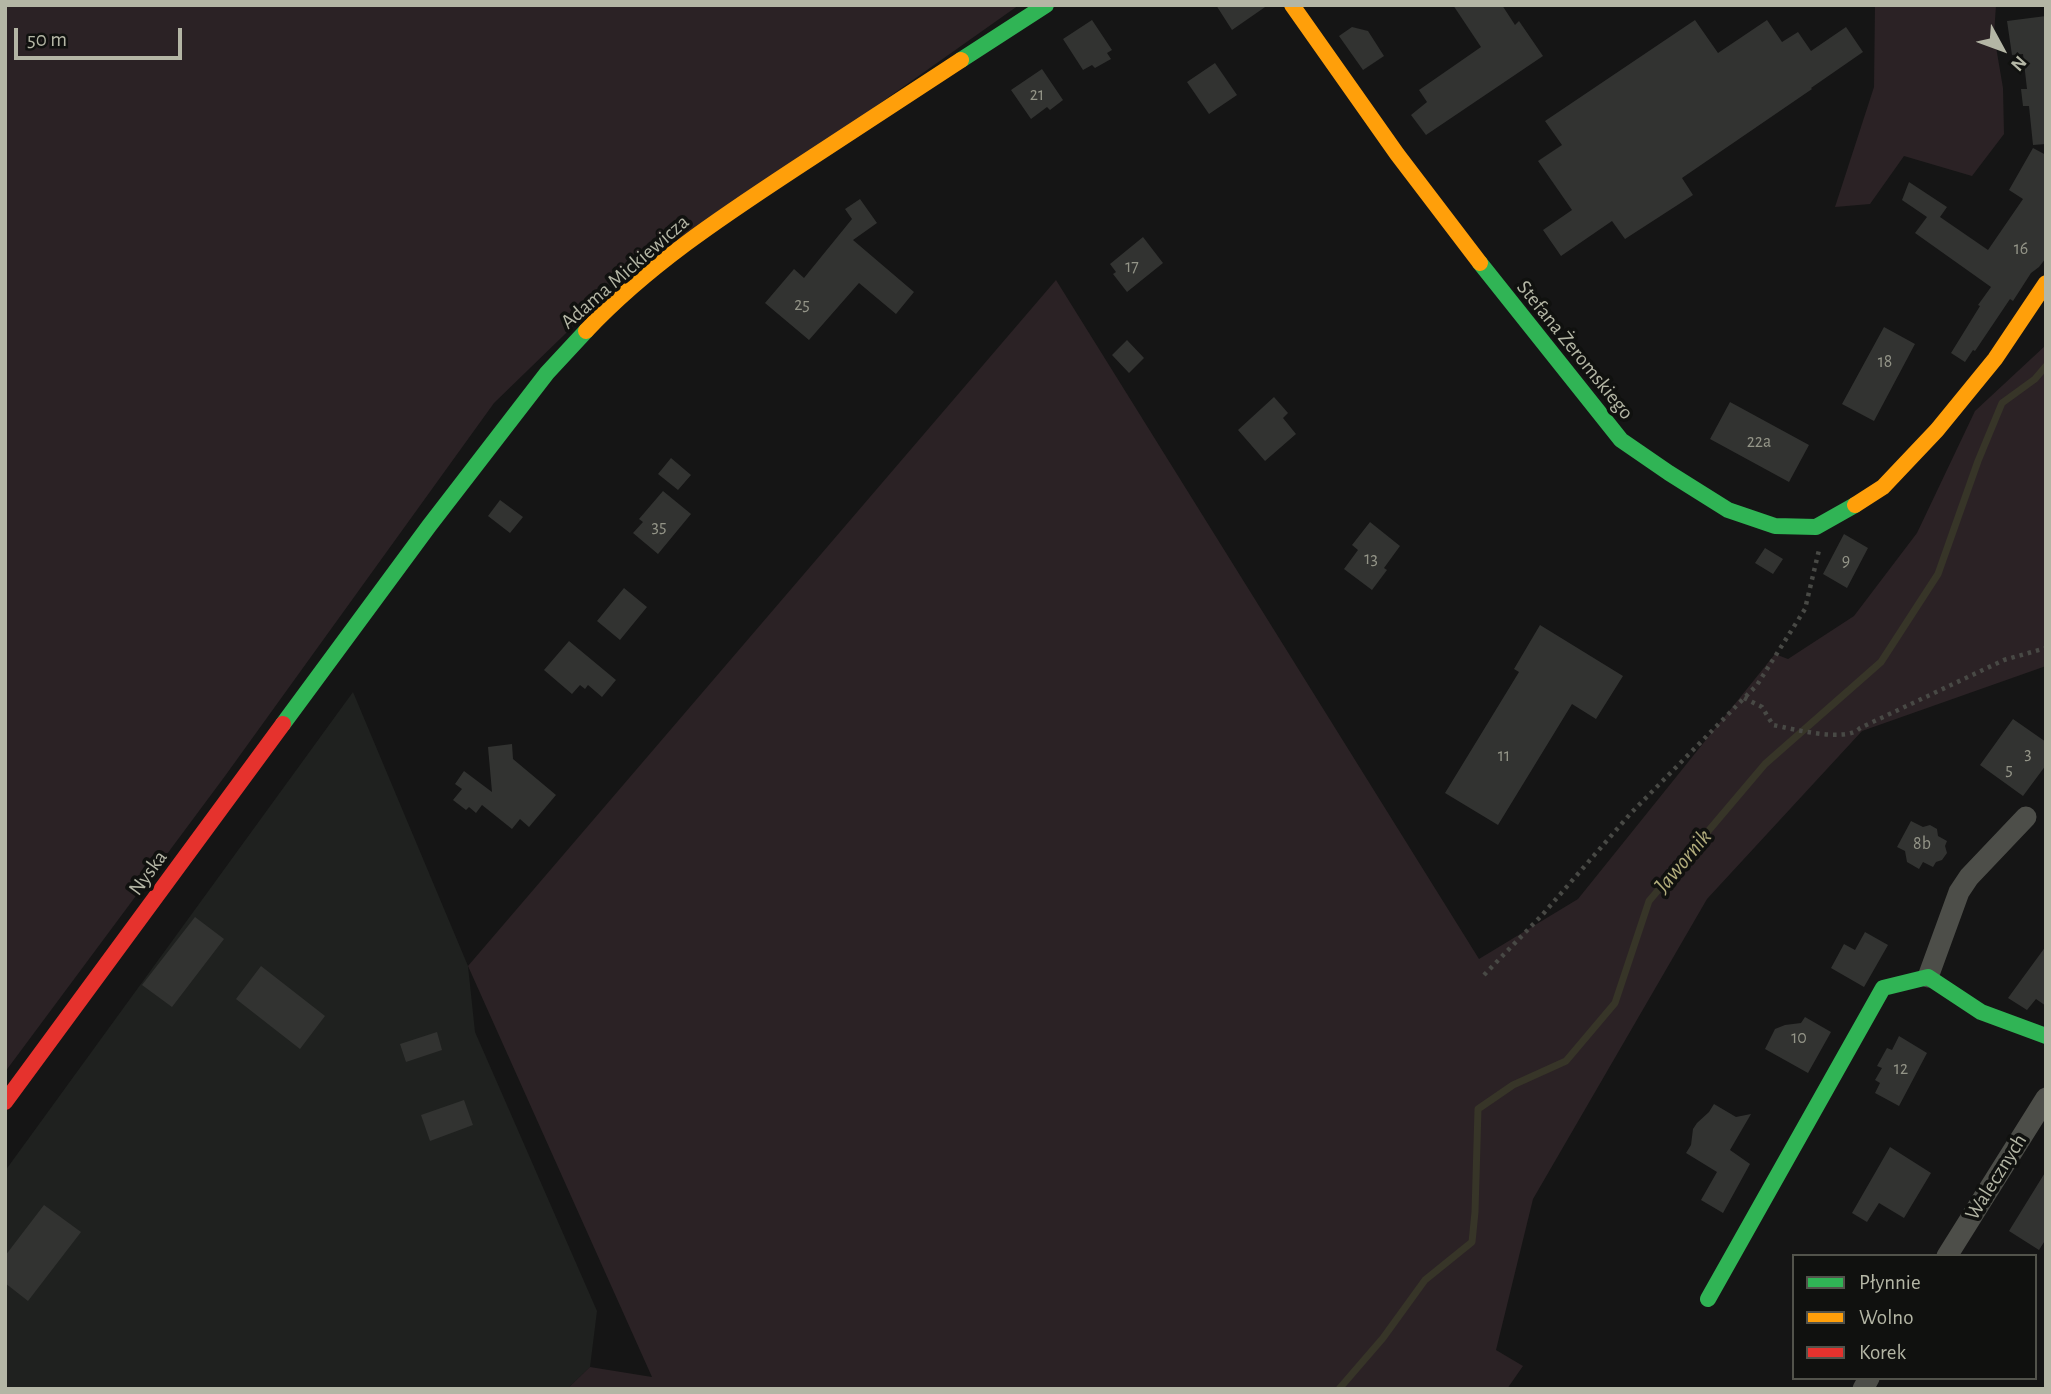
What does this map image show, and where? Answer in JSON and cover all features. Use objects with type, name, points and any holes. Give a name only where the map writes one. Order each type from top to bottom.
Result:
[{"type":"street","name":"Adama Mickiewicza","points":[[324,669],[515,412],[604,312],[719,218],[1046,5]]},
{"type":"street","name":"Stefana Żeromskiego","points":[[1292,5],[1405,165],[1506,298],[1621,440],[1669,474],[1728,510],[1775,526],[1816,527],[1852,508],[1883,487],[1937,430],[1995,359],[2046,283]]},
{"type":"street","name":"Nyska","points":[[5,1102],[324,669]]},
{"type":"street","points":[[1928,977],[1959,892],[1969,877],[2026,817]]},
{"type":"street","points":[[1708,1299],[1883,988],[1928,977],[1981,1012],[2046,1036]]},
{"type":"street","name":"Walecznych","points":[[1948,1254],[2046,1098]]},
{"type":"path","points":[[1484,975],[1543,914],[1631,813],[1757,685],[1805,609],[1825,522]]},
{"type":"path","points":[[1744,698],[1762,707],[1773,725],[1836,735],[1856,732],[2004,660],[2046,648]]},
{"type":"shaded area","points":[[5,5],[1019,5],[596,304],[494,403],[225,776],[5,1072]]},
{"type":"shaded area","points":[[1875,5],[1996,5],[1994,35],[2003,88],[2004,134],[1972,176],[1904,156],[1870,204],[1835,207],[1874,87]]},
{"type":"shaded area","points":[[1056,280],[1479,959],[1578,899],[1775,654],[1788,659],[1854,616],[1917,533],[1975,411],[2046,345],[2046,666],[1862,731],[1707,899],[1533,1199],[1496,1350],[1523,1366],[1507,1389],[567,1389],[590,1367],[652,1377],[468,966]]},
{"type":"shaded area","points":[[353,692],[468,966],[475,1032],[597,1311],[590,1367],[567,1389],[5,1389],[5,1171]]},
{"type":"building","points":[[1216,5],[1268,5],[1232,30]]},
{"type":"building","points":[[1453,5],[1502,5],[1515,25],[1519,21],[1543,56],[1426,135],[1411,115],[1427,102],[1419,90],[1481,47]]},
{"type":"building","points":[[2046,16],[2046,144],[2033,145],[2029,106],[2023,106],[2021,89],[2027,89],[2023,54],[2012,55],[2007,21]]},
{"type":"building","points":[[1092,20],[1112,50],[1107,53],[1111,59],[1095,68],[1092,65],[1083,70],[1063,39]]},
{"type":"building","points":[[1695,20],[1718,53],[1767,20],[1782,42],[1798,32],[1811,51],[1846,27],[1863,52],[1682,178],[1693,195],[1625,239],[1612,221],[1561,256],[1543,230],[1572,210],[1538,161],[1562,145],[1545,121]]},
{"type":"building","points":[[1352,27],[1368,31],[1384,56],[1363,70],[1339,36]]},
{"type":"building","points":[[1215,63],[1237,95],[1209,114],[1187,82]]},
{"type":"building","points":[[1042,69],[1063,100],[1050,110],[1047,107],[1031,119],[1011,90]]},
{"type":"building","points":[[2033,148],[2046,155],[2046,258],[2031,273],[2013,301],[2010,299],[1965,362],[1951,353],[1991,287],[1915,233],[1927,217],[1902,200],[1909,182],[1947,207],[1940,217],[1988,250],[2023,199],[2009,190]]},
{"type":"building","points":[[860,199],[877,223],[853,240],[914,292],[896,314],[859,283],[809,340],[765,303],[794,269],[804,278],[852,219],[845,209]]},
{"type":"building","points":[[1143,237],[1163,263],[1127,292],[1113,274],[1116,272],[1110,264]]},
{"type":"building","points":[[1884,327],[1915,344],[1874,421],[1842,404]]},
{"type":"building","points":[[1127,340],[1144,358],[1129,373],[1112,355]]},
{"type":"building","points":[[1274,397],[1288,413],[1283,418],[1296,434],[1265,461],[1238,430]]},
{"type":"building","points":[[1730,402],[1809,445],[1789,482],[1710,439]]},
{"type":"building","points":[[671,458],[691,475],[678,490],[658,474]]},
{"type":"building","points":[[663,491],[691,514],[658,554],[633,533],[643,522],[639,519]]},
{"type":"building","points":[[500,500],[523,517],[510,533],[488,516]]},
{"type":"building","points":[[1370,522],[1400,546],[1372,590],[1344,569],[1358,550],[1352,545]]},
{"type":"building","points":[[1844,534],[1868,548],[1847,588],[1823,574]]},
{"type":"building","points":[[1765,548],[1783,559],[1773,574],[1755,563]]},
{"type":"building","points":[[624,588],[647,607],[620,640],[597,621]]},
{"type":"building","points":[[1540,625],[1623,676],[1596,719],[1572,704],[1498,825],[1445,793],[1519,672],[1514,669]]},
{"type":"building","points":[[569,641],[616,680],[602,697],[588,685],[585,689],[580,685],[572,694],[544,670]]},
{"type":"building","points":[[2013,719],[2046,742],[2046,765],[2023,796],[1980,765]]},
{"type":"building","points":[[512,744],[513,759],[556,795],[529,827],[520,819],[512,829],[482,805],[476,813],[469,807],[466,810],[453,800],[462,789],[455,784],[464,771],[492,792],[488,747]]},
{"type":"building","points":[[1911,821],[1923,827],[1930,825],[1937,829],[1938,836],[1947,841],[1947,853],[1933,867],[1923,862],[1919,869],[1907,862],[1905,851],[1897,847]]},
{"type":"building","points":[[195,917],[224,939],[172,1007],[142,985]]},
{"type":"building","points":[[1865,932],[1888,945],[1864,987],[1831,968],[1844,944],[1855,950]]},
{"type":"building","points":[[2046,946],[2046,1006],[2036,999],[2027,1010],[2008,998]]},
{"type":"building","points":[[261,966],[325,1016],[300,1049],[236,999]]},
{"type":"building","points":[[1805,1017],[1831,1032],[1808,1073],[1765,1049],[1775,1029],[1801,1023]]},
{"type":"building","points":[[437,1032],[442,1050],[406,1062],[400,1044]]},
{"type":"building","points":[[1899,1036],[1927,1053],[1899,1106],[1875,1093],[1880,1083],[1875,1080],[1882,1068],[1877,1066],[1887,1048],[1892,1050]]},
{"type":"building","points":[[464,1100],[473,1125],[430,1141],[421,1115]]},
{"type":"building","points":[[1714,1104],[1736,1117],[1751,1114],[1730,1150],[1750,1164],[1723,1213],[1701,1200],[1717,1172],[1686,1153],[1691,1145],[1693,1129]]},
{"type":"building","points":[[1890,1147],[1931,1173],[1904,1218],[1879,1203],[1867,1222],[1852,1213]]},
{"type":"building","points":[[2046,1171],[2046,1239],[2039,1250],[2009,1231]]},
{"type":"building","points":[[44,1205],[81,1232],[28,1301],[5,1283],[5,1256]]},
{"type":"waterway","name":"Jawornik","points":[[1339,1389],[1383,1338],[1425,1280],[1472,1242],[1478,1109],[1513,1085],[1566,1061],[1615,1003],[1649,901],[1765,764],[1881,662],[1938,574],[1978,461],[2002,403],[2035,379],[2046,366]]},
{"type":"traffic: fast","points":[[961,60],[1046,5]]},
{"type":"traffic: fast","points":[[1480,263],[1621,440],[1669,473],[1728,510],[1775,526],[1816,527],[1855,505]]},
{"type":"traffic: fast","points":[[283,724],[429,526],[547,373],[586,331]]},
{"type":"traffic: fast","points":[[1708,1299],[1883,988],[1928,977],[1981,1012],[2046,1036]]},
{"type":"traffic: slow","points":[[1292,5],[1397,154],[1480,263]]},
{"type":"traffic: slow","points":[[586,331],[634,285],[714,224],[961,60]]},
{"type":"traffic: slow","points":[[1855,505],[1883,487],[1937,430],[1995,359],[2046,283]]},
{"type":"traffic: jam","points":[[5,1102],[283,724]]}]
